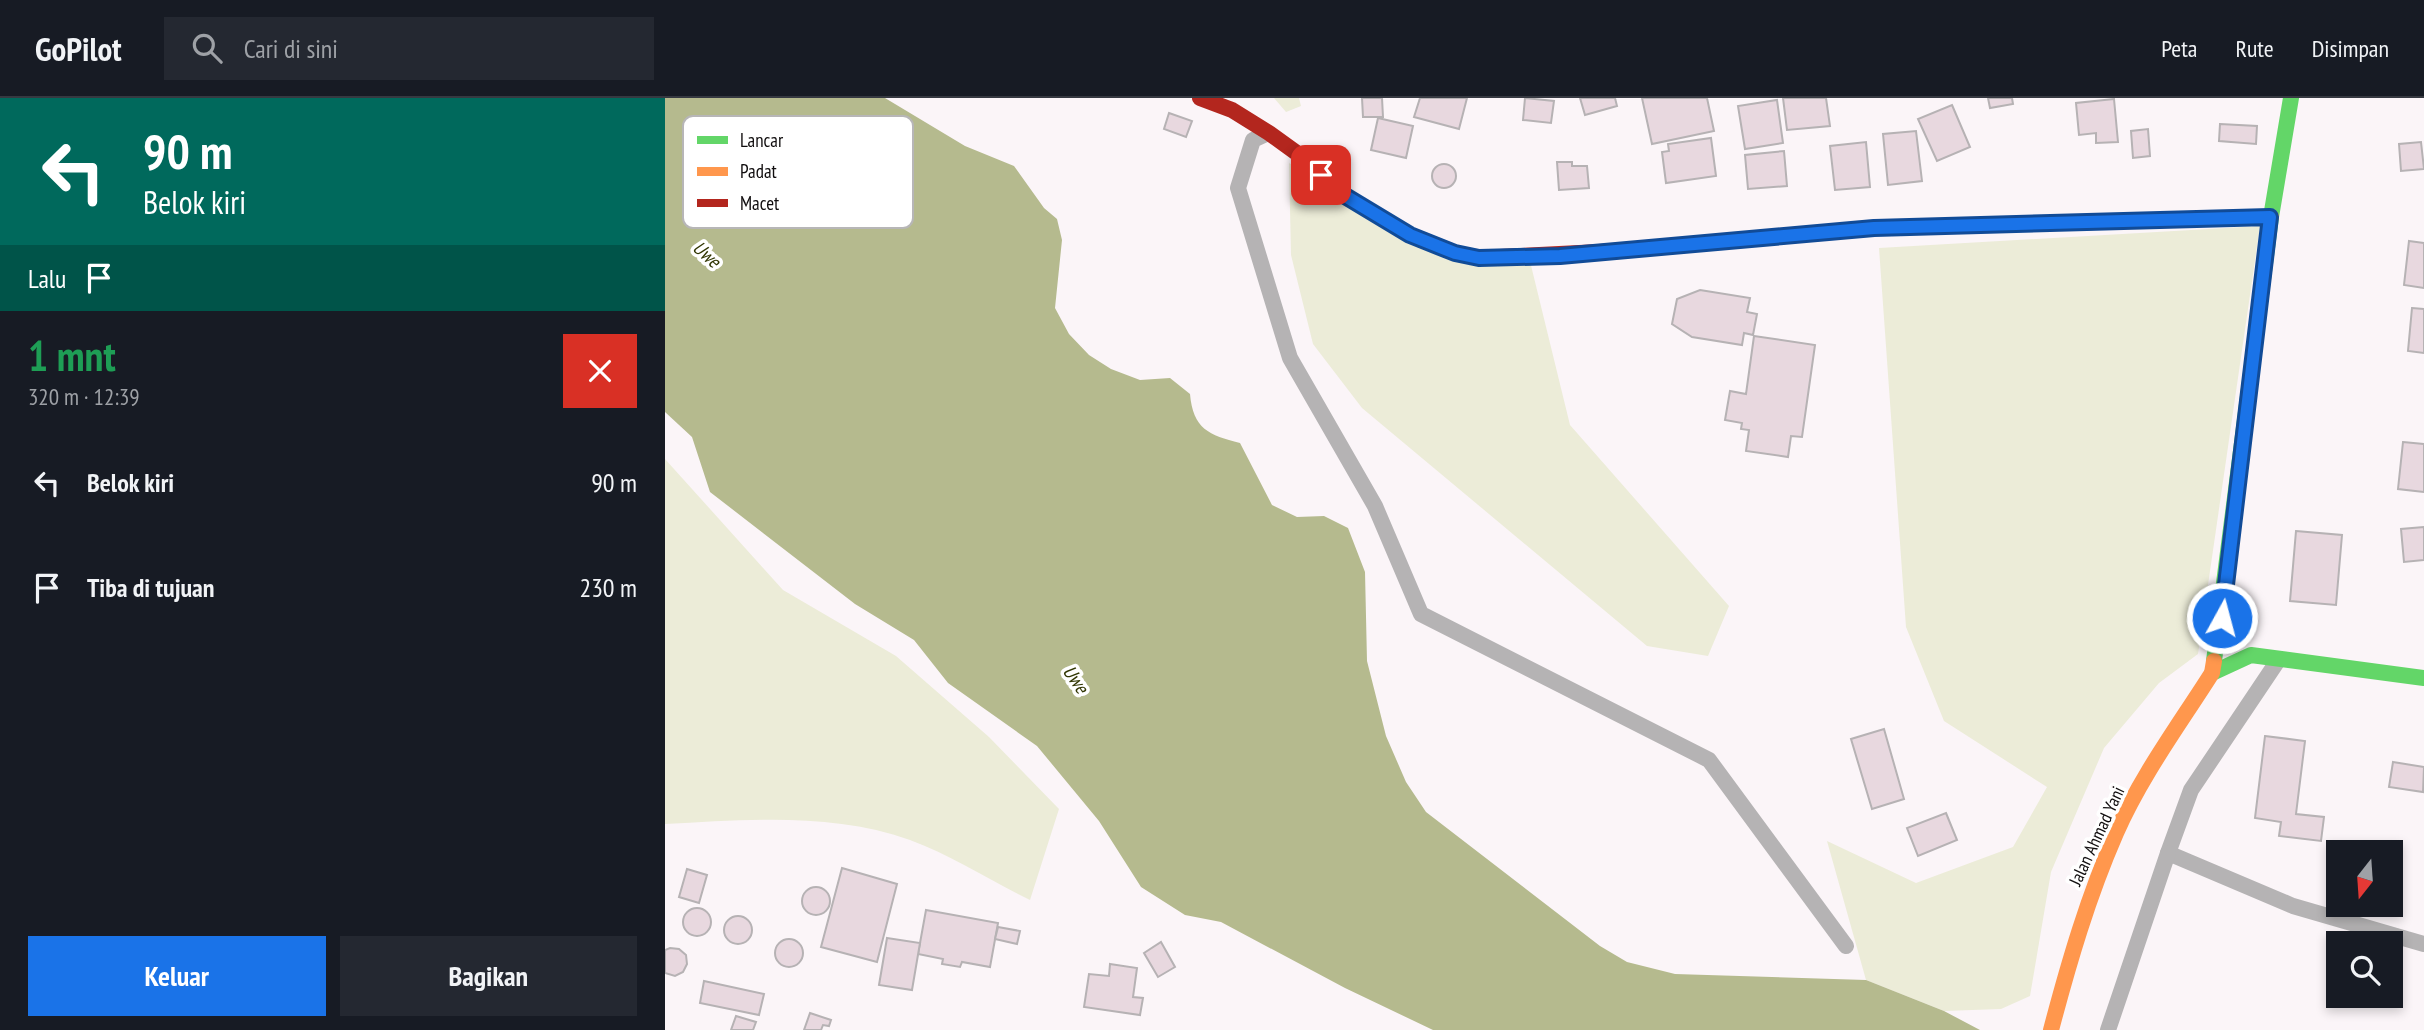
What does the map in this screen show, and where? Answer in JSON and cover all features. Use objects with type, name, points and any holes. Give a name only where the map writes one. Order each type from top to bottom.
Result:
[{"type":"street","points":[[1200,98],[1232,110],[1269,133],[1305,159],[1337,191],[1379,216],[1433,244],[1479,258],[1560,256],[1874,228],[2270,217]]},
{"type":"street","points":[[2212,673],[2222,618],[2270,217],[2291,98]]},
{"type":"street","points":[[2212,673],[2251,655],[2424,678]]},
{"type":"street","name":"Jalan Ahmad Yani","points":[[2051,1030],[2077,930],[2117,831],[2150,770],[2212,673]]},
{"type":"lane","points":[[1269,133],[1253,140],[1238,188],[1290,358],[1375,506],[1421,614],[1709,760],[1846,946]]},
{"type":"lane","points":[[2109,1026],[2191,790],[2281,657]]},
{"type":"lane","points":[[2168,853],[2293,906],[2424,944]]},
{"type":"shaded area","points":[[1274,98],[1299,98],[1301,106],[1286,112]]},
{"type":"shaded area","points":[[1289,163],[1443,251],[1527,249],[1570,425],[1729,606],[1708,656],[1647,646],[1362,408],[1313,344],[1291,255]]},
{"type":"shaded area","points":[[2260,226],[2198,654],[2159,683],[2104,748],[2051,872],[2030,996],[2001,1009],[1944,1011],[1866,980],[1827,841],[1916,883],[2013,847],[2047,787],[1944,721],[1906,627],[1879,248]]},
{"type":"shaded area","points":[[665,459],[783,590],[896,656],[989,737],[1059,809],[1030,900],[941,853],[880,831],[850,825],[789,820],[665,824]]},
{"type":"water","name":"Uwe","points":[[665,98],[885,98],[965,146],[1014,166],[1044,208],[1057,219],[1062,240],[1055,308],[1069,334],[1089,355],[1111,369],[1140,380],[1170,378],[1190,394],[1195,415],[1204,429],[1240,443],[1272,505],[1297,517],[1324,516],[1348,528],[1365,572],[1367,661],[1386,736],[1406,782],[1426,812],[1600,946],[1627,962],[1675,974],[1866,980],[1944,1011],[1980,1030],[1433,1030],[1345,988],[1221,922],[1185,915],[1141,887],[1099,821],[1037,746],[948,683],[914,640],[855,604],[710,492],[692,437],[665,412]]},
{"type":"building","points":[[1362,98],[1382,98],[1383,117],[1363,117]]},
{"type":"building","points":[[1420,98],[1467,98],[1459,129],[1414,117]]},
{"type":"building","points":[[1525,98],[1554,101],[1551,123],[1523,120]]},
{"type":"building","points":[[1580,98],[1615,98],[1617,106],[1585,115]]},
{"type":"building","points":[[1642,98],[1707,98],[1714,131],[1652,144]]},
{"type":"building","points":[[1783,98],[1826,98],[1830,126],[1787,130]]},
{"type":"building","points":[[1988,98],[2012,98],[2013,104],[1990,108]]},
{"type":"building","points":[[2114,99],[2118,142],[2096,143],[2096,133],[2079,135],[2076,103]]},
{"type":"building","points":[[1777,100],[1783,143],[1745,149],[1738,106]]},
{"type":"building","points":[[1952,105],[1970,147],[1937,161],[1918,119]]},
{"type":"building","points":[[1169,113],[1192,121],[1186,137],[1164,129]]},
{"type":"building","points":[[1378,118],[1413,126],[1406,158],[1371,150]]},
{"type":"building","points":[[2220,124],[2257,126],[2256,144],[2219,141]]},
{"type":"building","points":[[2148,129],[2150,156],[2133,158],[2131,131]]},
{"type":"building","points":[[1916,131],[1922,181],[1888,185],[1883,134]]},
{"type":"building","points":[[1711,138],[1716,176],[1666,183],[1662,152],[1669,151],[1668,144]]},
{"type":"building","points":[[1866,142],[1870,187],[1835,190],[1830,146]]},
{"type":"building","points":[[2421,142],[2424,169],[2401,171],[2399,144]]},
{"type":"building","points":[[1784,151],[1787,186],[1748,189],[1745,155]]},
{"type":"building","points":[[1557,162],[1587,166],[1589,188],[1559,190]]},
{"type":"building","points":[[1444,164],[1455,171],[1456,176],[1449,187],[1444,188],[1433,181],[1432,176],[1439,165]]},
{"type":"building","points":[[2409,241],[2424,243],[2424,288],[2404,285]]},
{"type":"building","points":[[1700,290],[1750,298],[1747,312],[1757,314],[1753,335],[1744,333],[1742,345],[1692,337],[1672,324],[1677,299]]},
{"type":"building","points":[[2412,308],[2424,309],[2424,353],[2408,351]]},
{"type":"building","points":[[1754,336],[1815,345],[1802,437],[1791,436],[1788,457],[1746,451],[1749,430],[1741,429],[1742,423],[1725,420],[1730,391],[1746,394]]},
{"type":"building","points":[[2403,442],[2424,444],[2424,492],[2398,489]]},
{"type":"building","points":[[2424,527],[2424,560],[2404,562],[2401,529]]},
{"type":"building","points":[[2296,531],[2342,535],[2336,605],[2290,601]]},
{"type":"building","points":[[1884,729],[1904,799],[1872,809],[1851,739]]},
{"type":"building","points":[[2265,736],[2305,741],[2296,814],[2324,817],[2321,841],[2279,836],[2281,822],[2255,818]]},
{"type":"building","points":[[2393,762],[2424,767],[2423,792],[2389,787]]},
{"type":"building","points":[[1946,813],[1957,840],[1918,856],[1907,828]]},
{"type":"building","points":[[842,868],[897,884],[877,962],[821,947]]},
{"type":"building","points":[[687,869],[707,875],[699,903],[679,897]]},
{"type":"building","points":[[816,887],[826,891],[830,901],[826,911],[816,915],[806,911],[802,901],[806,891]]},
{"type":"building","points":[[697,908],[707,912],[711,922],[707,932],[697,936],[687,932],[683,922],[687,912]]},
{"type":"building","points":[[926,910],[998,923],[990,967],[962,962],[960,967],[942,964],[943,959],[918,954]]},
{"type":"building","points":[[738,916],[748,920],[752,930],[748,940],[738,944],[728,940],[724,930],[728,920]]},
{"type":"building","points":[[998,927],[1020,931],[1017,944],[995,939]]},
{"type":"building","points":[[887,938],[920,943],[912,990],[879,985]]},
{"type":"building","points":[[789,939],[799,943],[803,953],[799,963],[789,967],[779,963],[775,953],[779,943]]},
{"type":"building","points":[[1161,942],[1175,967],[1158,977],[1144,953]]},
{"type":"building","points":[[679,949],[686,955],[687,964],[683,972],[675,976],[665,973],[665,950]]},
{"type":"building","points":[[1110,964],[1137,968],[1133,997],[1143,998],[1140,1015],[1084,1007],[1089,974],[1109,976]]},
{"type":"building","points":[[704,981],[764,994],[759,1015],[700,1003]]},
{"type":"building","points":[[810,1013],[831,1020],[829,1026],[823,1025],[821,1030],[804,1030]]},
{"type":"building","points":[[736,1016],[756,1022],[753,1030],[731,1030]]},
{"type":"traffic: fast","points":[[2214,661],[2271,217],[2291,98]]},
{"type":"traffic: fast","points":[[2212,673],[2251,655],[2424,678]]},
{"type":"traffic: slow","points":[[1619,251],[1874,228],[2271,217]]},
{"type":"traffic: slow","points":[[2051,1030],[2080,930],[2116,833],[2149,771],[2212,673],[2214,661]]},
{"type":"traffic: jam","points":[[1200,98],[1232,110],[1269,133],[1305,159],[1337,191],[1410,235],[1455,253],[1479,258],[1619,251]]},
{"type":"route","points":[[1321,175],[1337,191],[1410,235],[1455,253],[1479,258],[1560,256],[1874,228],[2270,217],[2222,618]]}]
